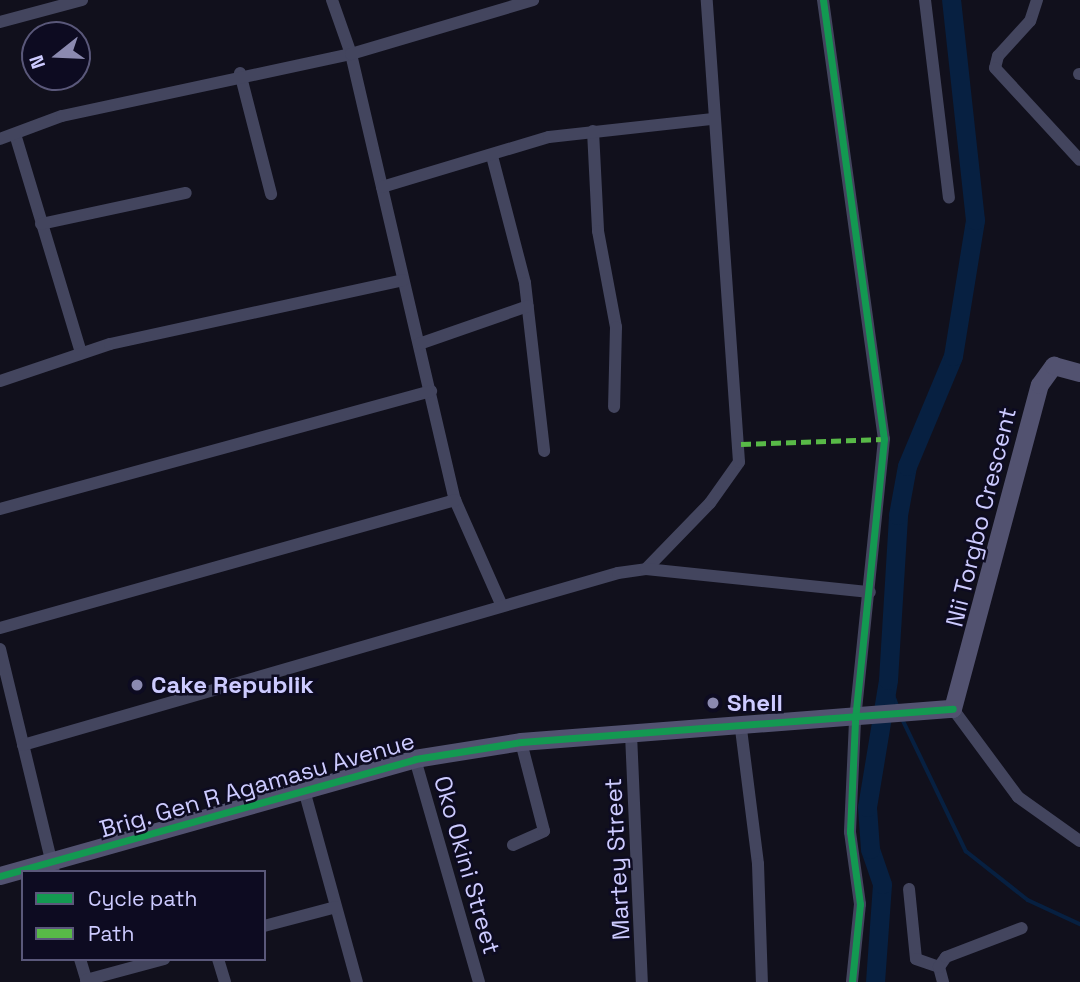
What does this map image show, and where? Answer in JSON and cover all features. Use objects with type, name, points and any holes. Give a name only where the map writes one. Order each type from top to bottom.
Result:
[{"type":"street","points":[[0,22],[82,0]]},
{"type":"street","points":[[332,0],[351,54],[455,500],[501,604]]},
{"type":"street","points":[[0,138],[62,116],[240,73],[351,54],[533,0]]},
{"type":"street","points":[[646,569],[710,503],[739,462],[713,119],[707,0]]},
{"type":"street","points":[[823,0],[884,439],[850,832],[860,904],[852,982]]},
{"type":"street","points":[[925,0],[949,198]]},
{"type":"street","points":[[1037,0],[1030,21],[998,56],[995,68],[1080,160]]},
{"type":"street","points":[[240,73],[271,194]]},
{"type":"street","points":[[382,187],[593,131],[713,119]]},
{"type":"street","points":[[593,131],[598,231],[616,327],[614,407]]},
{"type":"street","points":[[15,134],[81,353]]},
{"type":"street","points":[[492,156],[528,306],[544,451]]},
{"type":"street","points":[[41,224],[186,193]]},
{"type":"street","points":[[0,381],[81,353],[403,280]]},
{"type":"street","points":[[419,344],[528,306]]},
{"type":"street","name":"Nii Torgbo Crescent","points":[[953,709],[1040,385],[1054,366],[1080,373]]},
{"type":"street","points":[[0,509],[431,391]]},
{"type":"street","points":[[0,628],[455,500]]},
{"type":"street","points":[[23,745],[501,604],[646,569],[870,592]]},
{"type":"street","points":[[0,649],[53,867]]},
{"type":"street","points":[[953,709],[1018,797],[1080,841]]},
{"type":"street","name":"Brig. Gen R Agamasu Avenue","points":[[35,870],[415,760],[521,742],[858,721],[953,709]]},
{"type":"street","points":[[741,729],[758,864],[762,982]]},
{"type":"street","name":"Martey Street","points":[[631,734],[642,982]]},
{"type":"street","points":[[513,845],[544,831],[521,742]]},
{"type":"street","name":"Oko Okini Street","points":[[415,760],[479,982]]},
{"type":"street","points":[[304,790],[358,982]]},
{"type":"street","name":"Brig. Gen R Agamasu Avenue","points":[[0,876],[21,872]]},
{"type":"street","points":[[909,889],[916,959],[939,967]]},
{"type":"street","points":[[266,925],[336,907]]},
{"type":"street","points":[[943,982],[939,967],[946,957],[1022,928]]},
{"type":"street","points":[[81,961],[86,981],[157,961]]},
{"type":"street","points":[[219,961],[225,982]]},
{"type":"waterway","points":[[875,982],[882,884],[870,849],[867,807],[888,680],[898,515],[907,466],[953,356],[975,220],[951,0]]},
{"type":"waterway","points":[[888,680],[898,707]]},
{"type":"waterway","points":[[902,718],[966,851],[1028,900],[1080,924]]},
{"type":"marked path","points":[[741,444],[884,439]]},
{"type":"cycle path","points":[[823,0],[884,439],[855,721],[850,832],[860,904],[852,982]]},
{"type":"cycle path","points":[[21,870],[415,759],[521,742],[953,709]]},
{"type":"cycle path","points":[[0,876],[21,870]]},
{"type":"place","name":"Cake Republik","points":[[137,685]]},
{"type":"place","name":"Shell","points":[[713,703]]}]
